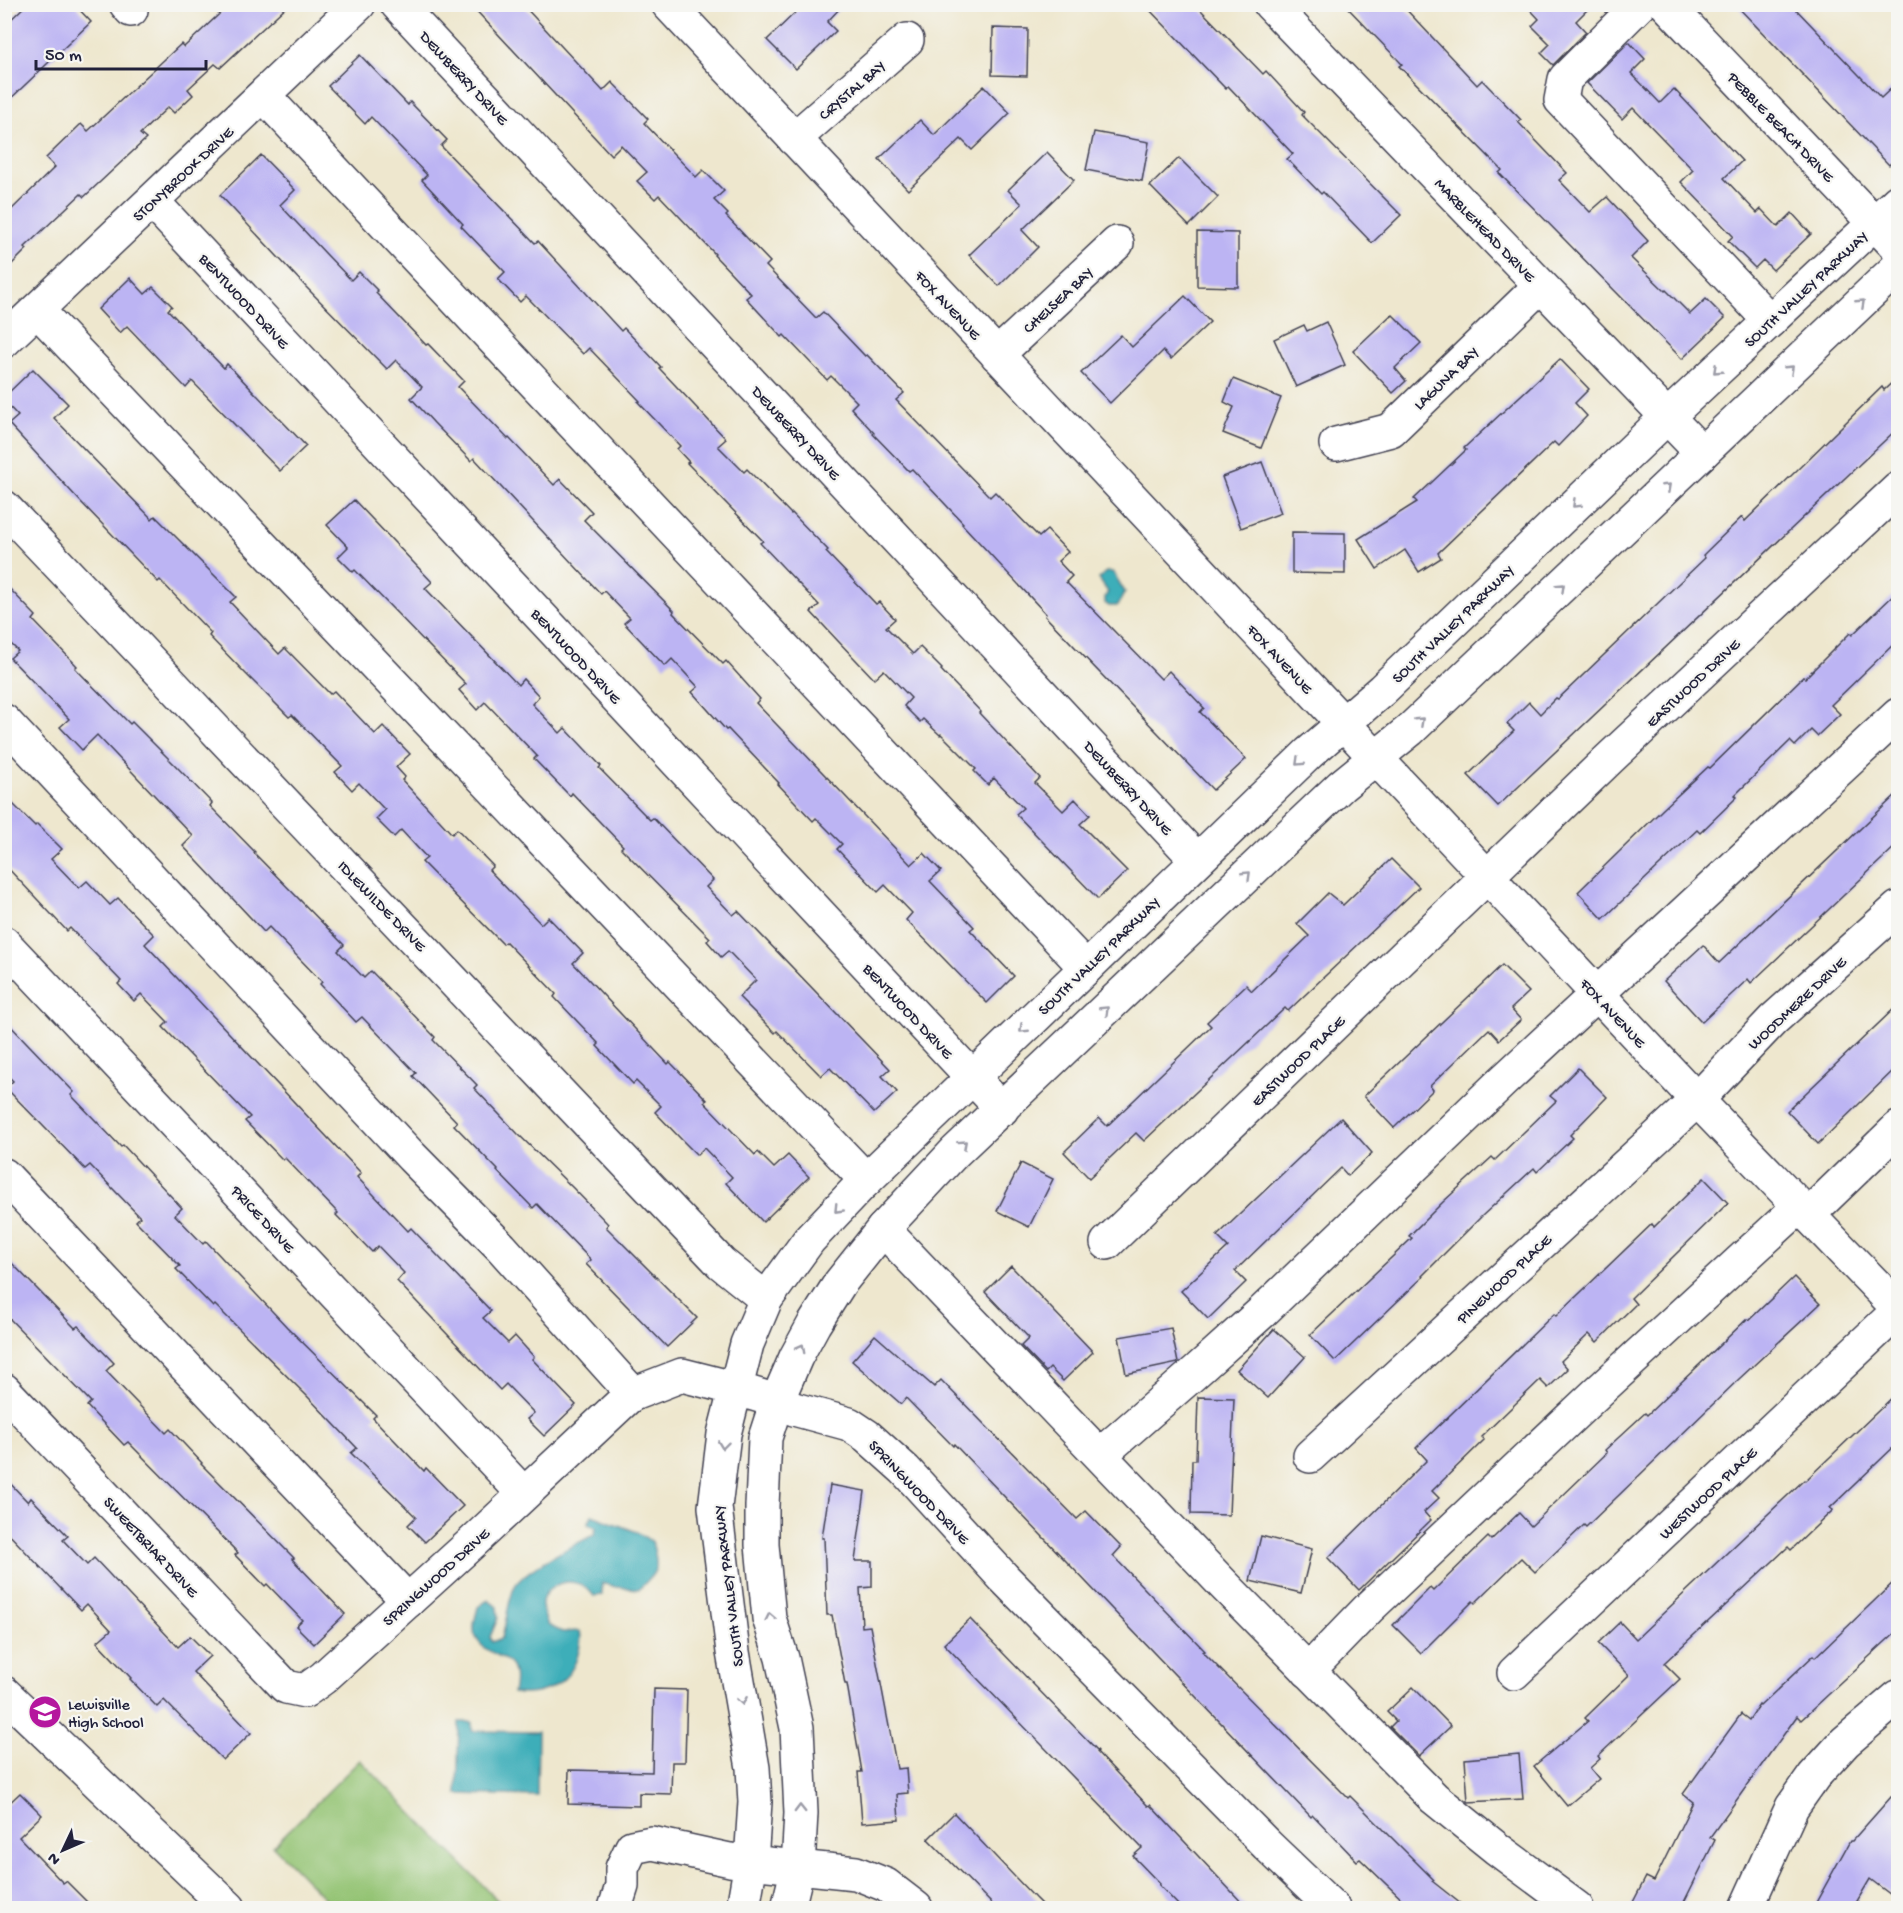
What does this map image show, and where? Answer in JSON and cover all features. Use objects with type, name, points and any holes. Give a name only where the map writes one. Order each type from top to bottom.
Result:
[{"type":"street","name":"STONYBROOK DRIVE","points":[[4,341],[264,96],[358,4]]},
{"type":"street","name":"DEWBERRY DRIVE","points":[[397,4],[1197,860]]},
{"type":"street","name":"FOX AVENUE","points":[[668,4],[1597,994],[1899,1310]]},
{"type":"street","name":"MARBLEHEAD DRIVE","points":[[1270,4],[1702,453]]},
{"type":"street","points":[[1640,4],[1565,79],[1562,100],[1770,321]]},
{"type":"street","name":"PEBBLE BEACH DRIVE","points":[[1665,4],[1899,248]]},
{"type":"street","name":"CRYSTAL BAY","points":[[795,139],[908,40]]},
{"type":"street","points":[[264,96],[1086,968]]},
{"type":"street","name":"BENTWOOD DRIVE","points":[[152,201],[1002,1109]]},
{"type":"street","name":"SOUTH VALLEY PARKWAY","points":[[743,1908],[751,1862],[755,1802],[753,1768],[733,1652],[715,1507],[724,1434],[747,1344],[766,1299],[809,1240],[866,1180],[1309,753],[1383,690],[1667,417],[1899,201]]},
{"type":"street","name":"CHELSEA BAY","points":[[997,355],[1117,243]]},
{"type":"street","points":[[788,1908],[798,1867],[801,1813],[797,1728],[782,1658],[769,1618],[762,1545],[765,1438],[777,1401],[796,1357],[840,1283],[883,1229],[955,1152],[1341,786],[1410,730],[1899,267]]},
{"type":"street","name":"LAGUNA BAY","points":[[1336,444],[1391,430],[1540,286]]},
{"type":"street","points":[[37,310],[866,1180]]},
{"type":"street","name":"EASTWOOD DRIVE","points":[[1487,877],[1617,751],[1899,489]]},
{"type":"street","name":"IDLEWILDE DRIVE","points":[[4,507],[721,1263],[766,1299]]},
{"type":"street","points":[[1100,1455],[1261,1313],[1502,1082],[1899,715]]},
{"type":"street","points":[[4,721],[372,1115],[501,1247],[633,1394]]},
{"type":"street","name":"EASTWOOD PLACE","points":[[1107,1243],[1487,877]]},
{"type":"street","name":"WOODMERE DRIVE","points":[[1697,1100],[1773,1020],[1899,908]]},
{"type":"street","name":"PRICE DRIVE","points":[[4,944],[523,1493]]},
{"type":"street","name":"PINEWOOD PLACE","points":[[1310,1456],[1697,1100]]},
{"type":"street","points":[[1308,1671],[1369,1608],[1599,1391],[1899,1128]]},
{"type":"street","points":[[4,1175],[408,1601]]},
{"type":"street","points":[[883,1229],[1308,1671],[1434,1797],[1540,1882],[1577,1908]]},
{"type":"street","name":"WESTWOOD PLACE","points":[[1514,1673],[1899,1310]]},
{"type":"street","name":"SPRINGWOOD DRIVE","points":[[305,1691],[323,1678],[408,1601],[627,1398],[682,1375],[737,1389],[777,1401],[794,1409],[849,1424],[867,1436],[905,1470],[1004,1578],[1267,1845],[1333,1908]]},
{"type":"street","name":"SWEETBRIAR DRIVE","points":[[4,1390],[286,1688],[305,1691]]},
{"type":"street","points":[[4,1693],[229,1908]]},
{"type":"street","points":[[1746,1908],[1792,1807],[1814,1776],[1845,1742],[1899,1697]]},
{"type":"street","points":[[615,1908],[622,1886],[622,1868],[632,1847],[652,1843],[730,1860],[856,1873],[886,1886],[916,1908]]},
{"type":"green space","points":[[360,1760],[505,1908],[334,1908],[273,1846]]},
{"type":"water","points":[[1106,572],[1113,572],[1125,592],[1117,606],[1109,606],[1105,603],[1108,592],[1099,579]]},
{"type":"water","points":[[592,1515],[637,1532],[652,1542],[656,1557],[654,1573],[639,1589],[602,1583],[602,1595],[594,1596],[581,1585],[570,1582],[564,1582],[549,1590],[543,1597],[542,1605],[548,1625],[562,1632],[580,1631],[581,1641],[576,1661],[564,1679],[546,1690],[536,1693],[513,1693],[515,1679],[513,1669],[508,1662],[480,1644],[475,1635],[474,1625],[478,1607],[488,1600],[497,1607],[498,1618],[490,1637],[492,1642],[502,1638],[512,1594],[519,1581],[538,1566],[595,1534],[596,1527],[588,1524]]},
{"type":"water","points":[[459,1722],[472,1722],[472,1731],[538,1732],[537,1796],[457,1794]]},
{"type":"building","points":[[27,4],[74,4],[91,22],[4,105],[4,26]]},
{"type":"building","points":[[230,4],[289,4],[220,68],[215,64],[188,89],[193,95],[174,113],[168,107],[140,134],[146,139],[84,197],[81,194],[25,247],[27,249],[4,272],[4,217],[55,167],[46,158],[81,124],[88,131],[181,44],[184,47]]},
{"type":"building","points":[[470,4],[522,4],[603,91],[612,82],[648,119],[644,123],[696,177],[703,170],[724,191],[714,200],[728,214],[726,216],[770,262],[766,266],[816,318],[823,312],[904,393],[896,400],[990,497],[995,492],[1039,537],[1047,530],[1068,552],[1058,561],[1072,576],[1066,582],[1161,679],[1169,671],[1204,708],[1200,712],[1246,759],[1213,790],[1045,616],[1046,614],[912,469],[909,471],[873,434],[851,408],[857,402],[831,376],[827,380],[784,335],[782,337],[746,298],[751,294],[715,254],[659,195],[655,199],[637,181],[647,172],[621,145],[611,155]]},
{"type":"building","points":[[804,4],[844,4],[827,22],[836,31],[796,69],[767,40]]},
{"type":"building","points":[[1144,4],[1195,4],[1263,74],[1266,71],[1304,112],[1302,115],[1401,215],[1372,243],[1323,192],[1321,194],[1287,159],[1293,154],[1228,86],[1226,89]]},
{"type":"building","points":[[1344,4],[1401,4],[1477,85],[1482,80],[1521,120],[1518,122],[1567,173],[1559,180],[1590,212],[1607,197],[1648,241],[1631,258],[1665,291],[1690,314],[1706,299],[1725,318],[1682,359],[1499,173],[1502,170],[1399,66],[1402,64]]},
{"type":"building","points":[[1525,4],[1593,4],[1576,21],[1586,32],[1553,65],[1541,53],[1550,44],[1532,26],[1539,19]]},
{"type":"building","points":[[1735,4],[1791,4],[1881,98],[1899,81],[1899,155],[1889,165]]},
{"type":"building","points":[[993,28],[1028,29],[1027,76],[992,75]]},
{"type":"building","points":[[1629,42],[1645,59],[1631,73],[1660,103],[1674,89],[1742,161],[1724,178],[1757,213],[1761,209],[1778,227],[1792,213],[1811,234],[1773,270],[1763,260],[1755,268],[1728,241],[1733,236],[1681,182],[1693,170],[1633,108],[1622,119],[1587,83]]},
{"type":"building","points":[[360,55],[408,105],[410,102],[447,140],[441,146],[535,243],[538,241],[621,331],[624,328],[661,367],[659,368],[726,439],[718,446],[744,472],[747,469],[828,550],[826,552],[876,604],[879,602],[895,619],[886,627],[913,654],[920,647],[942,669],[981,712],[979,713],[1040,778],[1035,783],[1063,811],[1075,799],[1090,815],[1080,824],[1127,871],[1098,899],[1016,814],[1023,808],[994,778],[988,785],[974,771],[976,769],[941,734],[923,719],[920,722],[904,706],[911,698],[884,670],[874,679],[838,641],[811,612],[819,605],[760,543],[763,541],[687,463],[689,462],[677,449],[680,446],[638,402],[640,401],[589,348],[583,354],[526,296],[520,302],[498,279],[505,272],[461,226],[463,224],[422,180],[427,175],[371,117],[365,124],[328,86]]},
{"type":"building","points":[[984,86],[1010,113],[972,150],[961,139],[908,190],[879,159],[920,120],[934,135]]},
{"type":"building","points":[[1094,132],[1149,142],[1142,181],[1086,170]]},
{"type":"building","points":[[1047,152],[1074,180],[1022,230],[1038,247],[999,286],[969,255],[1022,204],[1008,190]]},
{"type":"building","points":[[261,155],[295,190],[280,205],[326,254],[351,280],[359,272],[426,345],[428,344],[464,381],[458,387],[508,439],[554,485],[560,479],[592,512],[584,520],[723,664],[726,661],[760,699],[756,703],[911,865],[924,853],[941,871],[930,881],[974,927],[970,930],[1014,976],[987,1003],[906,920],[912,913],[885,885],[878,892],[837,849],[842,844],[816,818],[813,821],[728,729],[726,730],[692,692],[698,687],[672,659],[665,666],[624,623],[630,618],[604,591],[601,594],[474,458],[471,461],[411,398],[422,387],[396,360],[387,369],[220,195]]},
{"type":"building","points":[[1179,158],[1218,197],[1189,226],[1150,186]]},
{"type":"building","points":[[1197,232],[1238,233],[1238,287],[1197,286]]},
{"type":"building","points":[[130,278],[145,294],[153,287],[172,306],[168,310],[224,368],[227,364],[306,446],[280,471],[192,381],[186,388],[127,326],[120,333],[98,309]]},
{"type":"building","points":[[1185,296],[1210,322],[1171,359],[1163,351],[1110,403],[1081,373],[1121,335],[1132,347]]},
{"type":"building","points":[[1392,314],[1421,343],[1395,368],[1406,381],[1393,393],[1353,351]]},
{"type":"building","points":[[1326,322],[1345,365],[1296,387],[1274,339],[1304,325],[1307,331]]},
{"type":"building","points":[[1560,359],[1589,389],[1575,403],[1587,416],[1558,446],[1554,442],[1438,553],[1441,558],[1419,572],[1405,550],[1377,569],[1358,539],[1417,502],[1414,499],[1466,450],[1464,448]]},
{"type":"building","points":[[33,369],[68,404],[54,418],[152,519],[155,516],[236,597],[230,602],[279,654],[285,648],[330,694],[334,691],[375,734],[383,726],[410,754],[396,767],[405,777],[402,780],[452,834],[457,829],[493,866],[489,870],[541,924],[548,917],[583,953],[573,963],[668,1064],[670,1062],[707,1100],[704,1102],[755,1155],[758,1152],[774,1168],[788,1155],[809,1177],[763,1222],[726,1183],[732,1177],[704,1148],[697,1155],[655,1112],[661,1106],[636,1081],[633,1084],[554,997],[556,994],[506,942],[503,944],[422,862],[427,858],[401,830],[394,837],[376,819],[385,810],[359,783],[352,790],[335,772],[342,766],[292,715],[289,717],[245,673],[209,636],[211,633],[160,580],[158,582],[9,424],[18,416],[4,401],[4,397]]},
{"type":"building","points":[[1899,376],[1899,427],[1498,806],[1468,775],[1514,731],[1507,724],[1529,702],[1540,714],[1556,698],[1558,699],[1705,558],[1703,555],[1742,517],[1745,521],[1882,387],[1884,390]]},
{"type":"building","points":[[1233,379],[1281,398],[1261,448],[1223,433],[1234,407],[1224,402]]},
{"type":"building","points":[[1262,462],[1281,513],[1241,528],[1222,477]]},
{"type":"building","points":[[354,500],[432,582],[425,588],[518,685],[523,679],[539,696],[532,704],[560,733],[565,728],[601,766],[599,768],[650,820],[653,818],[713,880],[706,887],[733,915],[738,911],[890,1069],[882,1076],[897,1092],[874,1113],[830,1068],[821,1076],[777,1031],[775,1033],[739,997],[756,980],[728,951],[721,957],[707,941],[710,938],[621,848],[623,846],[572,793],[570,796],[534,759],[537,756],[485,702],[477,710],[459,690],[466,684],[355,570],[353,572],[338,557],[348,547],[327,525]]},
{"type":"building","points":[[1292,532],[1345,533],[1345,574],[1292,573]]},
{"type":"building","points":[[4,583],[36,616],[33,620],[77,666],[75,668],[212,803],[210,806],[344,945],[338,951],[364,978],[371,971],[435,1037],[433,1040],[477,1085],[474,1088],[608,1224],[606,1227],[697,1318],[667,1347],[586,1264],[591,1260],[537,1204],[533,1208],[454,1125],[457,1122],[413,1076],[416,1073],[362,1017],[356,1022],[320,984],[322,982],[269,927],[264,932],[183,846],[193,836],[97,735],[82,750],[60,727],[69,719],[10,658],[18,651],[4,637]]},
{"type":"building","points":[[1899,590],[1899,639],[1831,705],[1840,714],[1817,736],[1811,730],[1795,746],[1790,741],[1700,833],[1697,830],[1603,919],[1578,892],[1803,677],[1805,678],[1850,633],[1852,635]]},
{"type":"building","points":[[1899,792],[1899,843],[1751,983],[1748,979],[1702,1022],[1664,981],[1703,945],[1719,963]]},
{"type":"building","points":[[4,795],[62,849],[51,859],[79,888],[87,881],[110,905],[118,898],[154,935],[145,944],[361,1173],[357,1177],[408,1231],[411,1228],[491,1311],[483,1318],[508,1343],[515,1336],[534,1357],[532,1359],[576,1405],[544,1436],[527,1419],[534,1413],[506,1384],[500,1390],[397,1281],[404,1273],[378,1246],[372,1252],[285,1158],[283,1160],[245,1121],[250,1117],[163,1027],[168,1022],[141,994],[134,1001],[118,984],[121,981],[70,928],[67,931],[4,864]]},
{"type":"building","points":[[1391,859],[1419,887],[1288,1011],[1285,1008],[1144,1141],[1136,1133],[1089,1178],[1064,1152],[1099,1118],[1107,1126],[1211,1026],[1207,1022],[1246,985],[1252,991],[1309,936],[1297,924],[1328,893],[1343,905]]},
{"type":"building","points":[[1502,965],[1529,992],[1511,1009],[1521,1020],[1499,1040],[1489,1029],[1430,1086],[1433,1090],[1394,1128],[1364,1096]]},
{"type":"building","points":[[1899,1004],[1899,1065],[1818,1144],[1787,1111]]},
{"type":"building","points":[[4,1019],[74,1092],[71,1095],[121,1147],[123,1145],[182,1208],[175,1215],[203,1244],[206,1241],[287,1327],[376,1415],[373,1418],[424,1471],[426,1468],[463,1506],[425,1542],[408,1525],[416,1517],[351,1453],[357,1448],[215,1305],[213,1307],[176,1269],[180,1266],[136,1221],[140,1217],[90,1165],[85,1169],[6,1088],[13,1081],[4,1072]]},
{"type":"building","points":[[1578,1068],[1607,1097],[1570,1135],[1573,1138],[1537,1172],[1534,1168],[1482,1216],[1423,1277],[1335,1361],[1310,1335],[1412,1238],[1409,1236],[1443,1202],[1492,1157],[1495,1160],[1556,1101],[1550,1096]]},
{"type":"building","points":[[1341,1118],[1372,1153],[1348,1176],[1341,1168],[1235,1271],[1246,1282],[1208,1319],[1181,1291],[1228,1247],[1217,1236]]},
{"type":"building","points":[[1021,1163],[1053,1179],[1029,1227],[997,1211]]},
{"type":"building","points":[[1704,1178],[1728,1203],[1631,1298],[1636,1304],[1597,1342],[1589,1334],[1561,1361],[1568,1369],[1548,1388],[1540,1380],[1481,1437],[1484,1440],[1432,1491],[1439,1498],[1424,1512],[1431,1520],[1359,1590],[1328,1558],[1427,1460],[1416,1448],[1554,1314],[1556,1316],[1652,1224],[1654,1227]]},
{"type":"building","points":[[4,1255],[75,1328],[78,1326],[114,1363],[106,1371],[166,1433],[170,1429],[345,1614],[314,1644],[296,1626],[302,1620],[267,1584],[265,1586],[235,1555],[238,1553],[128,1442],[124,1445],[87,1406],[91,1402],[4,1313]]},
{"type":"building","points":[[1011,1266],[1093,1352],[1063,1381],[1050,1368],[1046,1372],[1021,1346],[1029,1338],[985,1292]]},
{"type":"building","points":[[1794,1277],[1820,1304],[1586,1527],[1584,1525],[1535,1572],[1521,1558],[1475,1603],[1473,1601],[1421,1653],[1393,1625],[1430,1588],[1433,1591],[1488,1537],[1491,1540],[1519,1513],[1531,1526],[1607,1453],[1605,1450],[1645,1413],[1647,1415]]},
{"type":"building","points":[[1171,1328],[1178,1363],[1126,1374],[1119,1337]]},
{"type":"building","points":[[1274,1329],[1305,1357],[1268,1398],[1237,1370]]},
{"type":"building","points":[[875,1335],[934,1387],[941,1380],[1077,1519],[1086,1511],[1121,1547],[1113,1556],[1205,1651],[1203,1652],[1348,1798],[1350,1796],[1434,1880],[1432,1881],[1466,1908],[1411,1908],[1360,1859],[1357,1861],[1313,1815],[1311,1817],[954,1444],[953,1446],[906,1398],[901,1404],[852,1361]]},
{"type":"building","points":[[1899,1391],[1899,1442],[1830,1508],[1833,1510],[1791,1550],[1788,1547],[1664,1663],[1680,1679],[1598,1756],[1600,1759],[1590,1768],[1599,1779],[1567,1806],[1534,1766],[1588,1721],[1585,1718],[1629,1675],[1598,1643],[1620,1622],[1636,1639]]},
{"type":"building","points":[[1198,1397],[1234,1398],[1229,1515],[1191,1514],[1192,1460],[1196,1460]]},
{"type":"building","points":[[4,1477],[28,1502],[31,1498],[68,1536],[63,1540],[87,1565],[94,1558],[178,1647],[190,1636],[210,1656],[193,1672],[251,1733],[223,1760],[164,1700],[157,1707],[130,1679],[97,1642],[111,1630],[87,1604],[81,1610],[4,1529]]},
{"type":"building","points":[[830,1485],[865,1491],[855,1561],[872,1561],[872,1587],[860,1588],[862,1627],[870,1626],[897,1769],[906,1768],[908,1793],[897,1794],[899,1820],[862,1823],[858,1772],[862,1772],[832,1615],[827,1615],[824,1538],[822,1538]]},
{"type":"building","points":[[1261,1536],[1312,1549],[1301,1593],[1250,1581]]},
{"type":"building","points":[[1899,1577],[1899,1629],[1801,1720],[1797,1716],[1710,1837],[1715,1840],[1681,1908],[1630,1908],[1646,1877],[1654,1881],[1693,1802],[1683,1794],[1741,1714],[1749,1720],[1759,1705],[1814,1655],[1816,1657]]},
{"type":"building","points":[[970,1619],[1247,1908],[1181,1908],[1133,1856],[1142,1848],[944,1644]]},
{"type":"building","points":[[1413,1687],[1451,1726],[1419,1756],[1390,1727],[1396,1721],[1387,1712]]},
{"type":"building","points":[[654,1689],[687,1690],[685,1762],[672,1762],[671,1794],[639,1793],[639,1806],[568,1804],[569,1770],[652,1772]]},
{"type":"building","points":[[1519,1754],[1523,1799],[1468,1802],[1465,1759]]},
{"type":"building","points":[[1899,1788],[1899,1901],[1870,1879],[1853,1908],[1813,1908],[1850,1841]]},
{"type":"building","points":[[20,1793],[42,1815],[19,1837],[63,1883],[66,1881],[93,1908],[4,1908],[4,1808]]},
{"type":"building","points":[[954,1813],[1045,1908],[996,1908],[928,1839]]},
{"type":"place","name":"Lewisville High School","points":[[45,1712]]}]
